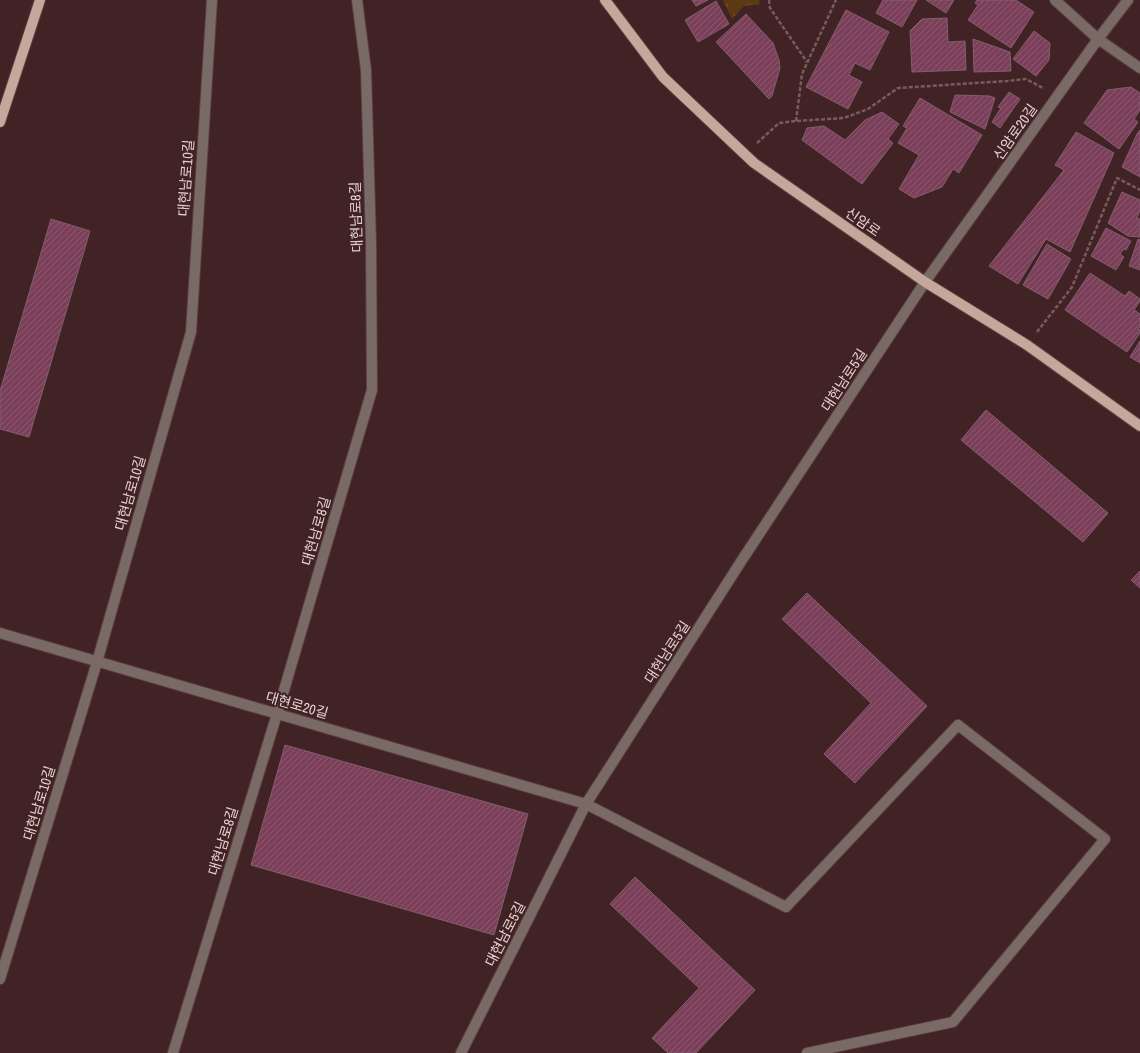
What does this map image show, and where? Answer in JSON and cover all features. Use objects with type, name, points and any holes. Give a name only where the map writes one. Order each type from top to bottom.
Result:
[{"type":"main road","points":[[0,122],[40,0]]},
{"type":"main road","name":"신암로","points":[[605,0],[663,77],[754,163],[926,282],[1027,345],[1140,426]]},
{"type":"street","name":"대현남로10길","points":[[0,979],[97,662],[190,332],[212,0]]},
{"type":"street","name":"대현남로8길","points":[[173,1053],[277,714],[372,390],[371,243],[366,70],[357,0]]},
{"type":"street","points":[[1055,0],[1098,39],[1140,68]]},
{"type":"street","name":"신암로20길","points":[[926,282],[1098,39],[1128,0]]},
{"type":"street","name":"대현남로5길","points":[[461,1053],[586,804],[742,560],[926,282]]},
{"type":"street","name":"대현로20길","points":[[0,633],[586,804],[786,907],[958,725],[1105,839],[953,1022],[807,1053]]},
{"type":"path","points":[[769,0],[770,8],[807,62]]},
{"type":"path","points":[[796,121],[802,74],[836,0]]},
{"type":"path","points":[[745,154],[779,124],[796,121],[844,118],[868,109],[898,88],[1007,81],[1026,78],[1058,96]]},
{"type":"path","points":[[1027,345],[1072,287],[1117,178],[1140,190]]},
{"type":"green space","points":[[723,0],[759,0],[760,4],[744,6],[732,19]]},
{"type":"building","points":[[692,0],[708,0],[696,6]]},
{"type":"building","points":[[883,0],[917,0],[902,27],[876,13]]},
{"type":"building","points":[[926,0],[954,0],[946,13]]},
{"type":"building","points":[[977,0],[1016,0],[1034,12],[1011,48],[968,20],[978,5],[975,3]]},
{"type":"building","points":[[716,1],[729,24],[698,42],[685,20]]},
{"type":"building","points":[[846,10],[889,32],[870,70],[855,63],[849,75],[862,82],[848,109],[806,87]]},
{"type":"building","points":[[746,14],[773,43],[779,60],[780,68],[772,96],[769,99],[716,42]]},
{"type":"building","points":[[947,18],[948,42],[965,41],[966,70],[912,72],[910,31],[922,19]]},
{"type":"building","points":[[1034,31],[1050,43],[1049,60],[1036,76],[1013,59]]},
{"type":"building","points":[[973,39],[1010,52],[1011,71],[974,72]]},
{"type":"building","points":[[1131,87],[1140,93],[1140,110],[1134,119],[1138,122],[1119,149],[1084,123],[1107,90]]},
{"type":"building","points":[[1009,92],[1020,99],[1000,128],[992,122],[1001,108],[998,107]]},
{"type":"building","points":[[955,95],[990,96],[995,98],[985,129],[950,112]]},
{"type":"building","points":[[920,98],[982,135],[959,173],[953,169],[942,187],[914,198],[899,189],[919,155],[898,143],[907,128],[903,126]]},
{"type":"building","points":[[882,112],[899,124],[888,139],[893,143],[862,184],[802,140],[807,128],[824,126],[845,140],[865,120]]},
{"type":"building","points":[[1140,130],[1140,177],[1122,167]]},
{"type":"building","points":[[1076,132],[1114,153],[1070,252],[1046,239],[1018,284],[989,266],[1064,170],[1055,165]]},
{"type":"building","points":[[1122,192],[1140,200],[1140,210],[1137,218],[1140,219],[1140,237],[1128,236],[1108,223]]},
{"type":"building","points":[[51,219],[90,231],[29,437],[0,429],[0,391]]},
{"type":"building","points":[[1106,228],[1131,241],[1126,250],[1124,249],[1120,254],[1124,257],[1116,270],[1091,256]]},
{"type":"building","points":[[1138,239],[1140,240],[1140,270],[1129,266]]},
{"type":"building","points":[[1047,244],[1071,259],[1048,299],[1023,285]]},
{"type":"building","points":[[1090,273],[1125,296],[1129,291],[1140,299],[1134,310],[1140,314],[1140,327],[1138,329],[1140,330],[1140,333],[1127,352],[1065,310]]},
{"type":"building","points":[[1140,341],[1140,363],[1130,357]]},
{"type":"building","points":[[986,410],[1108,513],[1083,542],[961,440]]},
{"type":"building","points":[[1140,571],[1140,588],[1131,580]]},
{"type":"building","points":[[807,593],[927,706],[855,783],[824,754],[871,703],[782,619]]},
{"type":"building","points":[[285,745],[528,814],[494,935],[251,865]]},
{"type":"building","points":[[635,877],[755,990],[696,1053],[668,1053],[652,1038],[699,988],[610,904]]}]
